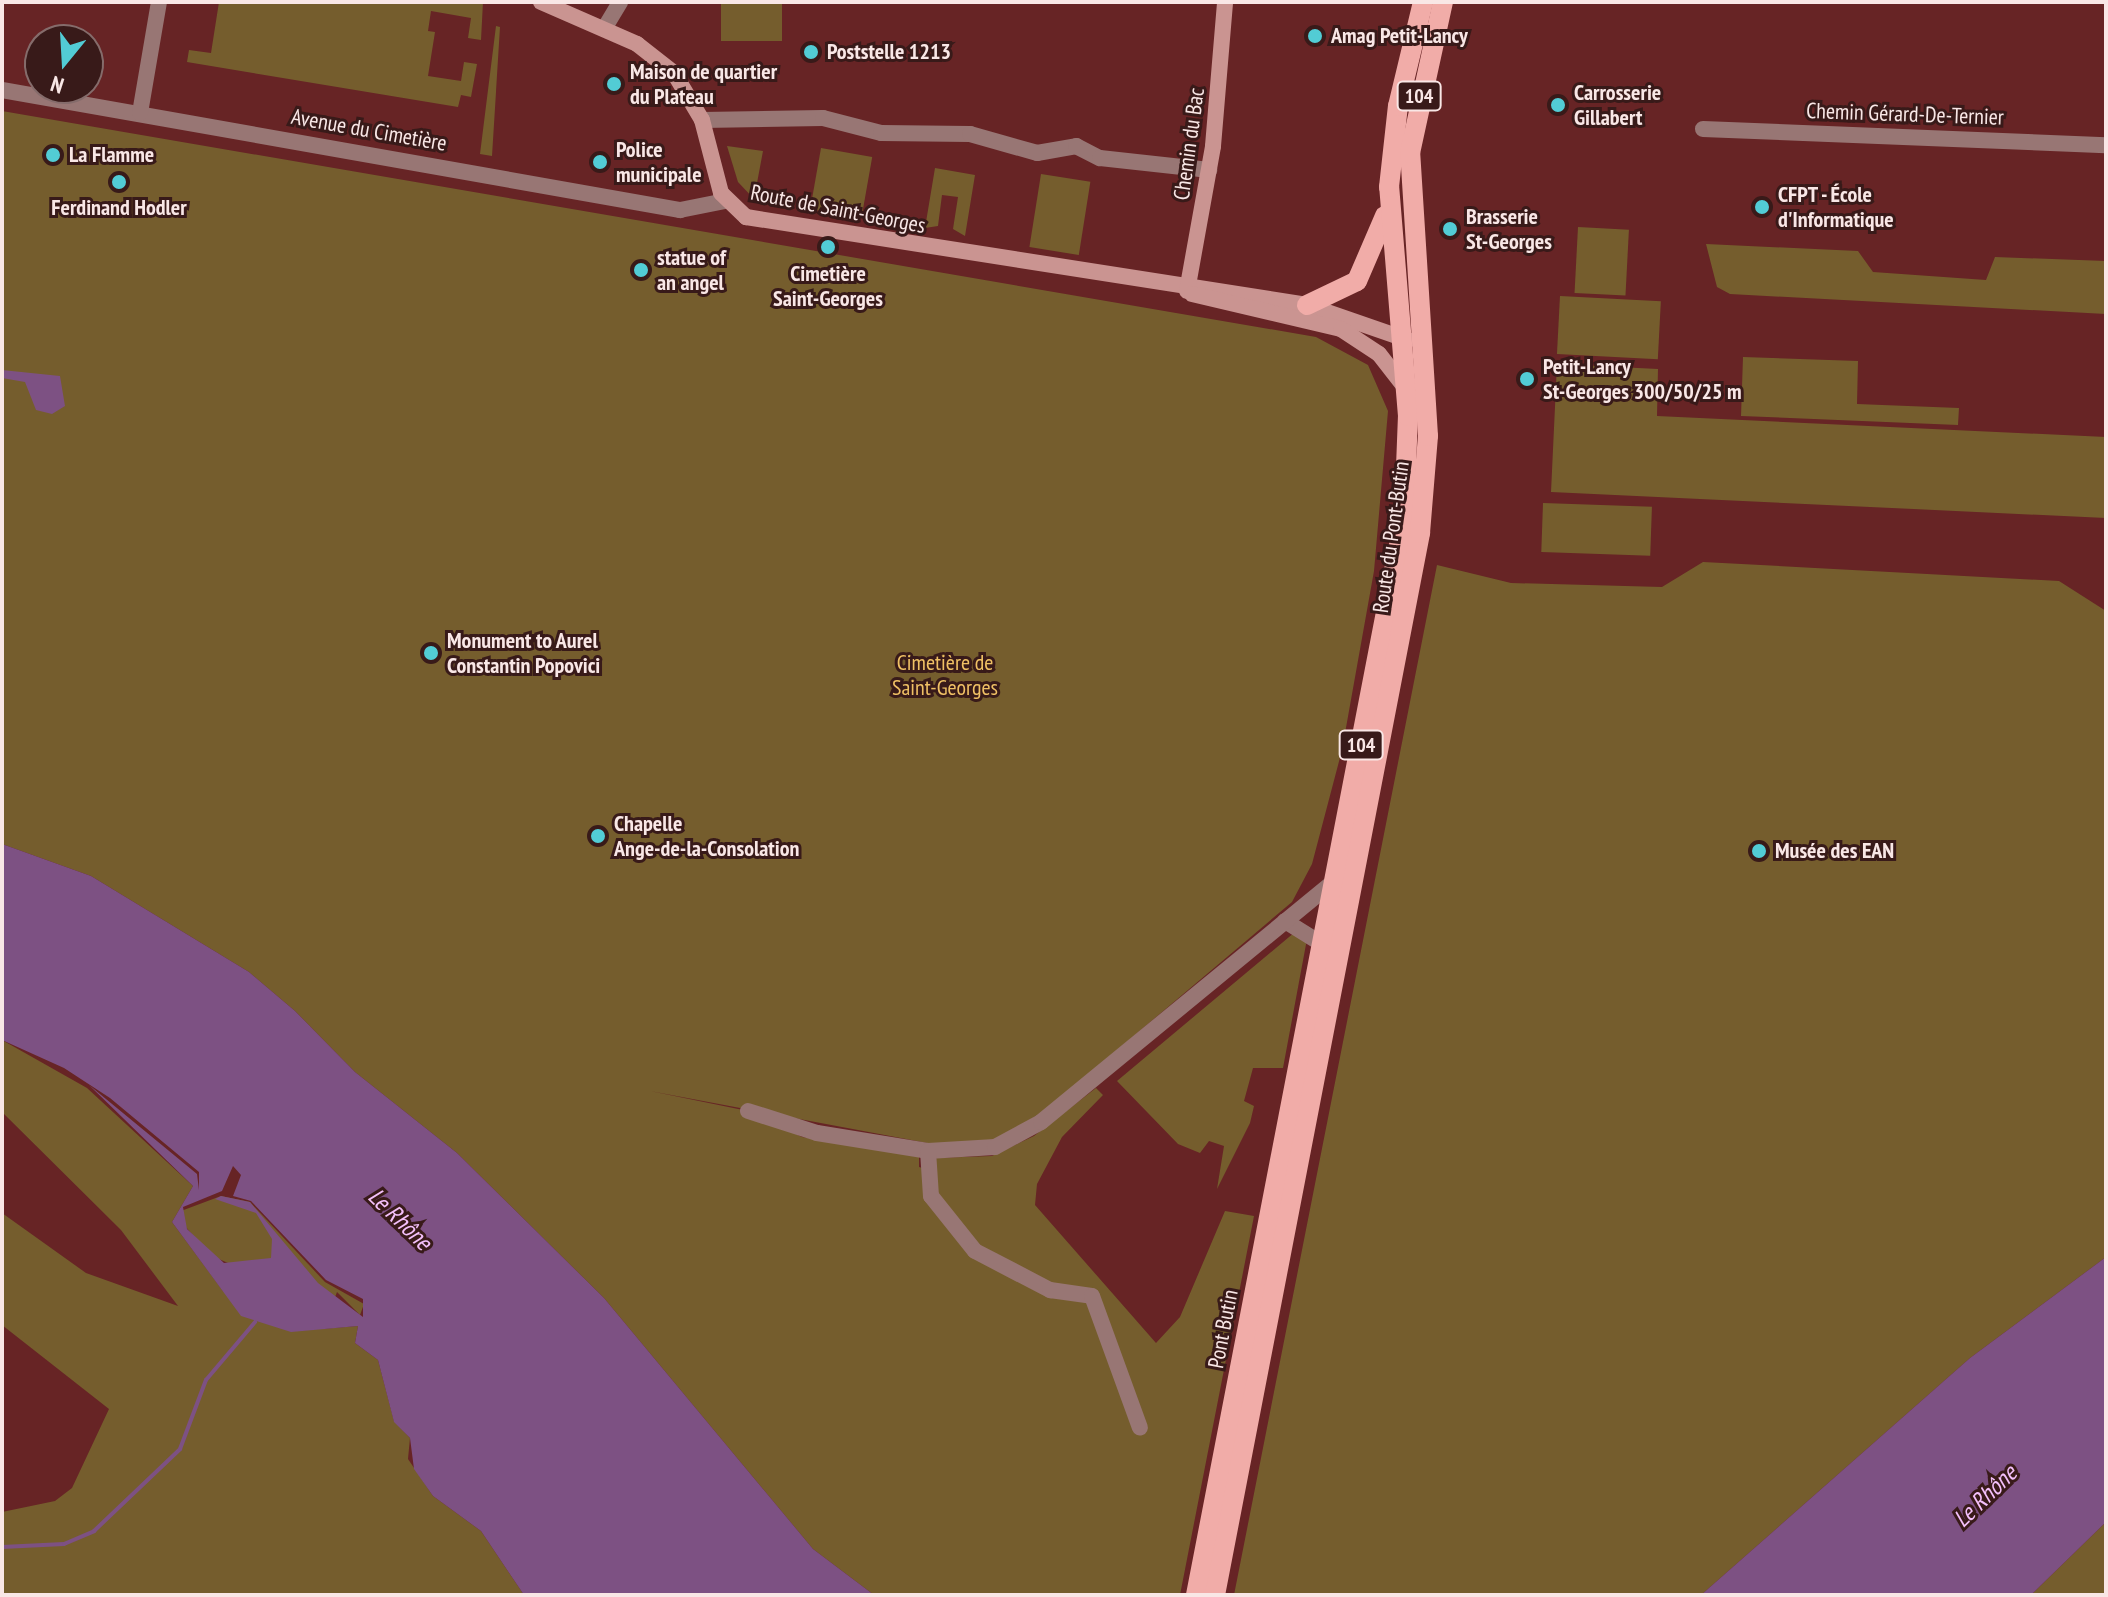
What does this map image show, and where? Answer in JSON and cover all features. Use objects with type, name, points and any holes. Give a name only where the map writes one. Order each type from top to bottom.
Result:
[{"type":"main road","name":"Route du Pont-Butin","points":[[1307,1073],[1322,944],[1404,519],[1407,390],[1389,201],[1398,106],[1423,2]]},
{"type":"main road","name":"Route du Pont-Butin","points":[[1307,1073],[1420,533],[1428,436],[1410,192],[1418,100],[1443,2]]},
{"type":"main road","points":[[1410,192],[1457,2]]},
{"type":"main road","points":[[1307,305],[1341,294],[1361,276],[1389,201]]},
{"type":"main road","name":"Pont Butin","points":[[1196,1595],[1307,1073]]},
{"type":"main road","name":"Pont Butin","points":[[1215,1595],[1307,1073]]},
{"type":"street","points":[[140,113],[159,2]]},
{"type":"street","points":[[604,29],[620,2]]},
{"type":"street","name":"Chemin du Bac","points":[[1187,291],[1209,170],[1225,2]]},
{"type":"street","name":"Route de Saint-Georges","points":[[552,4],[663,62],[702,120],[725,201],[755,220],[1187,291],[1307,305],[1402,336],[1422,350]]},
{"type":"street","name":"Avenue du Cimetière","points":[[2,90],[680,210],[725,201]]},
{"type":"street","points":[[702,120],[823,118],[881,133],[970,134],[1037,153],[1076,146],[1100,158],[1209,170]]},
{"type":"street","name":"Chemin Gérard-De-Ternier","points":[[1703,129],[2106,145]]},
{"type":"street","name":"Route de Saint-Georges","points":[[1187,291],[1348,332],[1379,354],[1407,390]]},
{"type":"street","points":[[748,1111],[817,1133],[928,1151],[973,1153],[1029,1130],[1334,881]]},
{"type":"street","points":[[1285,921],[1322,944]]},
{"type":"street","points":[[928,1151],[931,1196],[975,1251],[1050,1290],[1092,1296],[1140,1428]]},
{"type":"green space","points":[[219,2],[483,2],[481,40],[468,38],[471,18],[431,11],[428,31],[435,32],[428,76],[461,81],[464,62],[477,64],[471,97],[461,95],[458,107],[187,62],[189,50],[211,53]]},
{"type":"green space","points":[[721,2],[782,2],[782,41],[721,41]]},
{"type":"green space","points":[[496,26],[500,27],[492,156],[480,154]]},
{"type":"green space","name":"Cimetière de Saint-Georges","points":[[2,111],[1316,337],[1368,365],[1388,411],[1374,571],[1342,750],[1312,864],[1292,902],[1045,1111],[995,1140],[954,1148],[650,1091],[748,1111],[802,1137],[919,1157],[919,1167],[930,1170],[934,1158],[992,1156],[1034,1136],[1096,1088],[1103,1095],[1062,1137],[1037,1184],[1035,1205],[1156,1343],[1180,1317],[1225,1211],[1254,1216],[1180,1595],[874,1595],[813,1549],[604,1298],[457,1153],[355,1072],[295,1011],[249,972],[91,876],[2,844]]},
{"type":"green space","points":[[727,146],[763,151],[754,199],[738,182]]},
{"type":"green space","points":[[821,148],[872,157],[861,218],[810,209]]},
{"type":"green space","points":[[935,168],[975,175],[965,236],[953,229],[958,197],[942,195],[938,226],[925,228]]},
{"type":"green space","points":[[1041,174],[1090,182],[1079,255],[1029,247]]},
{"type":"green space","points":[[1578,227],[1629,230],[1625,296],[1575,293]]},
{"type":"green space","points":[[1706,244],[1858,251],[1873,272],[1986,280],[1995,257],[2106,261],[2106,314],[1730,294],[1717,287]]},
{"type":"green space","points":[[1560,296],[1661,301],[1658,359],[1557,354]]},
{"type":"green space","points":[[1743,357],[1858,361],[1857,404],[1959,408],[1958,425],[1741,416]]},
{"type":"green space","points":[[1557,364],[1658,369],[1657,416],[2106,437],[2106,518],[1551,492]]},
{"type":"green space","points":[[1543,503],[1652,507],[1650,556],[1541,552]]},
{"type":"green space","points":[[1703,562],[2059,581],[2106,611],[2106,1257],[1970,1358],[1701,1595],[1234,1595],[1437,565],[1511,583],[1662,587]]},
{"type":"green space","points":[[1295,932],[1307,939],[1283,1068],[1253,1068],[1244,1101],[1254,1106],[1250,1123],[1217,1189],[1224,1146],[1209,1141],[1200,1153],[1178,1144],[1117,1081]]},
{"type":"green space","points":[[2,1040],[87,1088],[193,1186],[172,1222],[223,1291],[321,1329],[358,1326],[355,1343],[378,1360],[394,1421],[410,1438],[408,1459],[433,1496],[481,1531],[524,1595],[2,1595],[2,1512],[55,1501],[72,1488],[109,1409],[2,1325],[2,1213],[86,1273],[178,1306],[121,1230],[2,1112]]},
{"type":"green space","points":[[221,1196],[250,1202],[325,1282],[364,1304],[360,1315],[337,1292],[331,1308],[212,1256],[182,1223],[181,1211]]},
{"type":"green space","points":[[2106,1522],[2106,1595],[2031,1595]]},
{"type":"water","points":[[2,370],[60,376],[65,406],[52,414],[36,410],[25,382],[2,378]]},
{"type":"water","name":"Le Rhône","points":[[2,844],[91,876],[249,972],[295,1011],[355,1072],[457,1153],[604,1298],[813,1549],[874,1595],[524,1595],[481,1531],[433,1496],[414,1469],[410,1438],[394,1422],[378,1360],[355,1343],[358,1326],[291,1332],[241,1316],[172,1222],[193,1186],[89,1085],[197,1174],[199,1190],[199,1172],[110,1098],[64,1068],[2,1040]],"holes":[[[233,1166],[241,1175],[233,1196],[251,1201],[326,1280],[363,1299],[363,1317],[318,1283],[250,1202],[221,1196],[215,1199],[256,1213],[272,1239],[271,1258],[224,1263],[187,1229],[183,1207],[222,1191]]]},
{"type":"water","name":"Le Rhône","points":[[2106,1257],[2106,1522],[2031,1595],[1701,1595],[1970,1358]]},
{"type":"waterway","points":[[2,1547],[64,1544],[94,1531],[180,1449],[206,1380],[255,1322]]},
{"type":"place","name":"Amag Petit-Lancy","points":[[1315,36]]},
{"type":"place","name":"Poststelle 1213","points":[[811,52]]},
{"type":"place","name":"Maison de quartier du Plateau","points":[[614,84]]},
{"type":"place","name":"Carrosserie Gillabert","points":[[1558,105]]},
{"type":"place","name":"La Flamme","points":[[53,155]]},
{"type":"place","name":"Police municipale","points":[[600,162]]},
{"type":"place","name":"Ferdinand Hodler","points":[[119,182]]},
{"type":"place","name":"CFPT - École d'Informatique","points":[[1762,207]]},
{"type":"place","name":"Brasserie St-Georges","points":[[1450,229]]},
{"type":"place","name":"Cimetière Saint-Georges","points":[[828,247]]},
{"type":"place","name":"statue of an angel","points":[[641,270]]},
{"type":"place","name":"Petit-Lancy St-Georges 300/50/25 m","points":[[1527,379]]},
{"type":"place","name":"Monument to Aurel Constantin Popovici","points":[[431,653]]},
{"type":"place","name":"Chapelle Ange-de-la-Consolation","points":[[598,836]]},
{"type":"place","name":"Musée des EAN","points":[[1759,851]]}]
